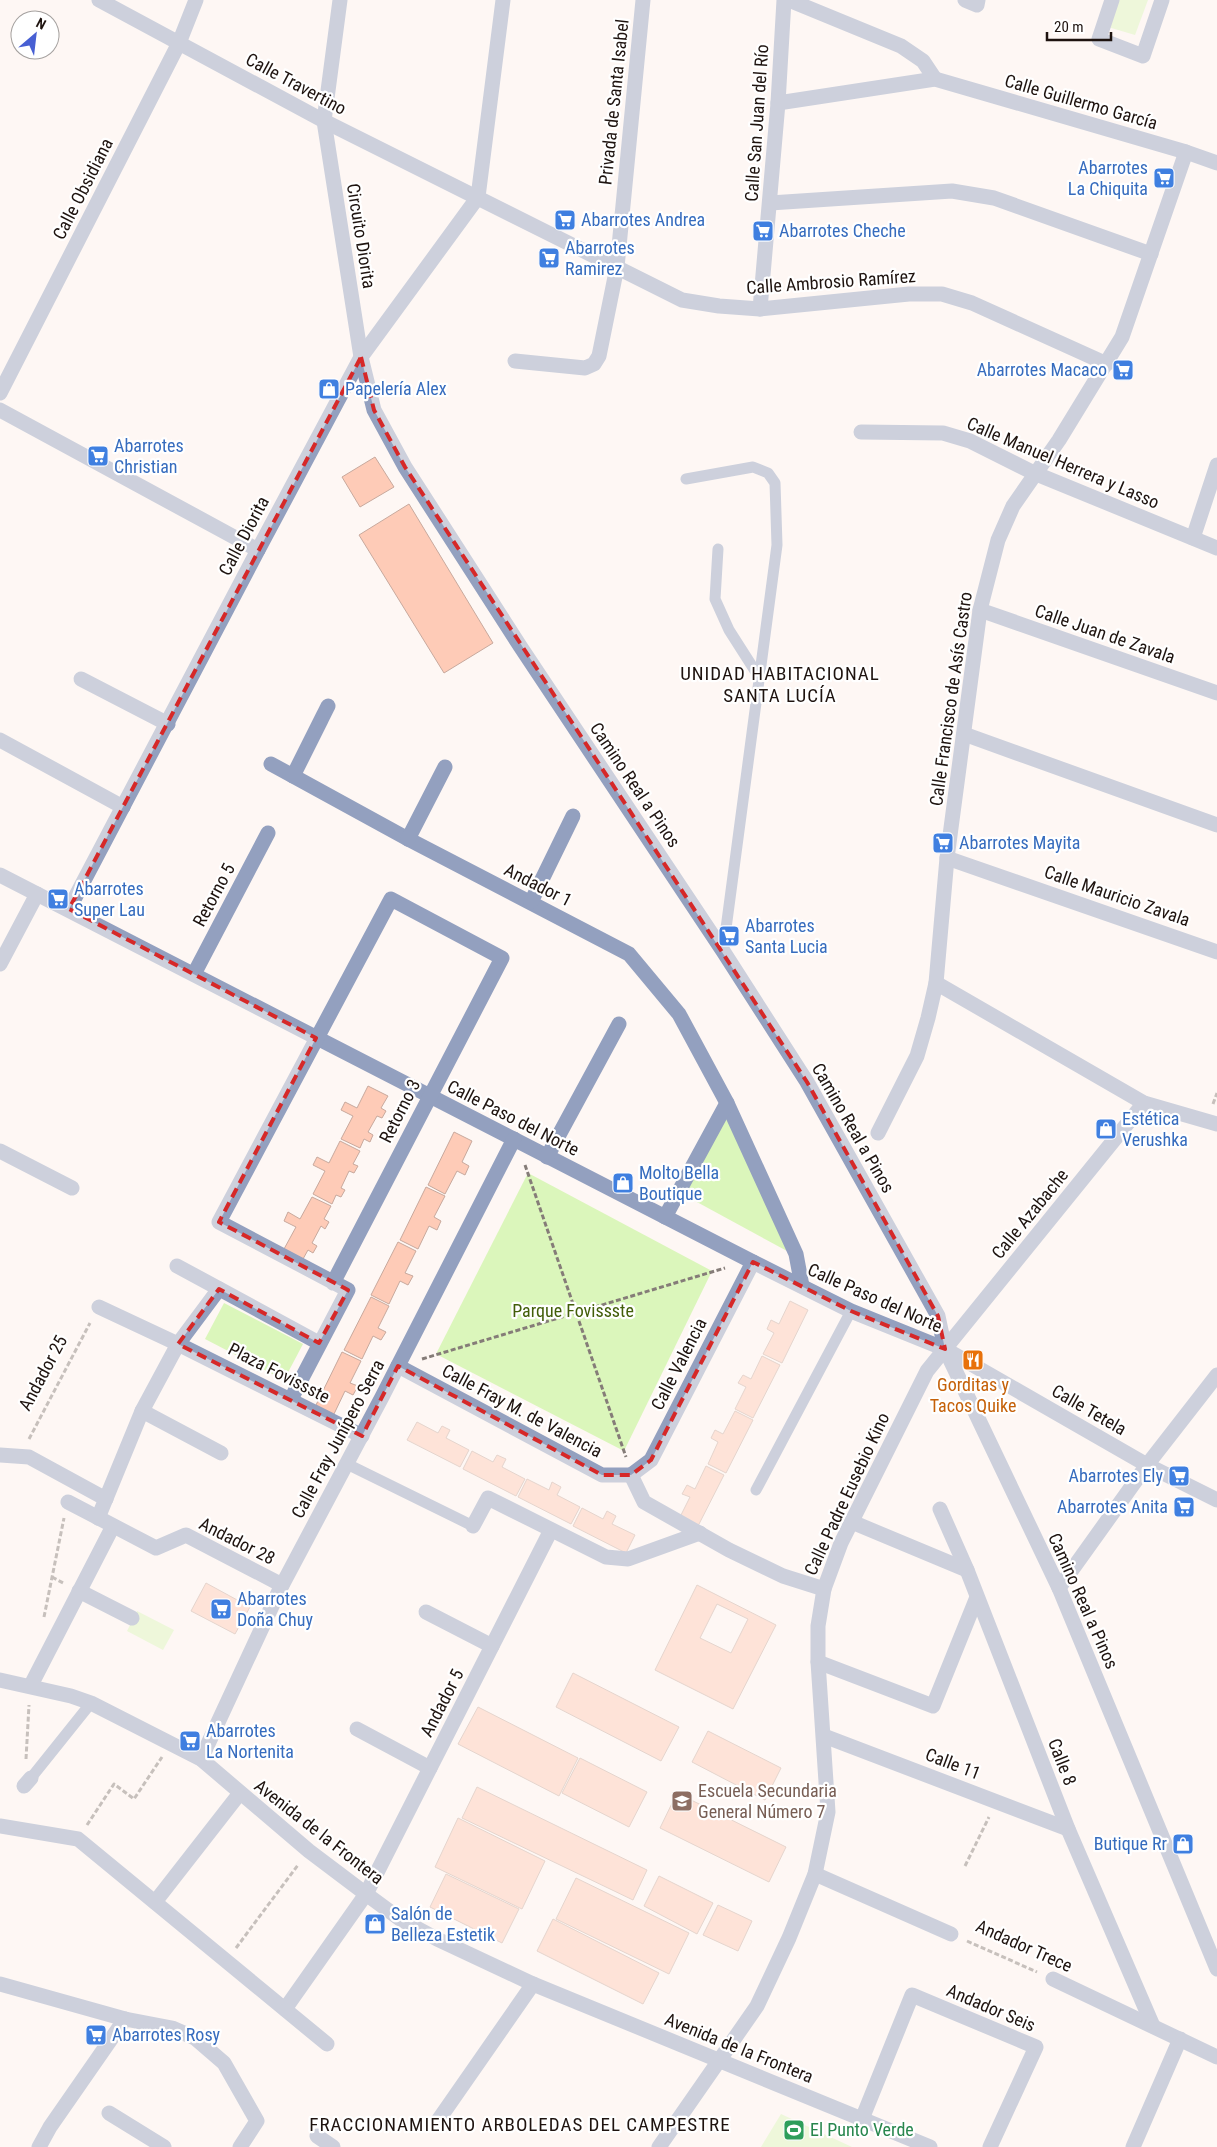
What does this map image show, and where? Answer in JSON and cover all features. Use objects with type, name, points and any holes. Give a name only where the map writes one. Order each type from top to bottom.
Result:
[{"type":"street","name":"Calle Travertino","points":[[99,0],[324,121],[478,197]]},
{"type":"street","name":"Calle Obsidiana","points":[[0,393],[179,43],[196,0]]},
{"type":"street","name":"Circuito Diorita","points":[[340,0],[324,121],[361,358]]},
{"type":"street","points":[[478,197],[503,0]]},
{"type":"street","name":"Privada de Santa Isabel","points":[[515,361],[585,368],[594,364],[599,356],[617,267],[643,0]]},
{"type":"street","name":"Calle San Juan del Río","points":[[760,309],[778,103],[784,0]]},
{"type":"street","points":[[789,0],[901,46],[923,62],[935,79]]},
{"type":"street","points":[[965,0],[977,5],[978,0]]},
{"type":"street","points":[[1112,0],[1099,39],[1143,56],[1162,0]]},
{"type":"street","name":"Calle Guillermo García","points":[[778,103],[935,79],[1186,152],[1217,163]]},
{"type":"street","name":"Calle Francisco de Asís Castro","points":[[878,1133],[916,1056],[936,984],[947,858],[980,610],[998,540],[1013,506],[1059,440],[1122,337],[1186,152]]},
{"type":"street","points":[[770,203],[952,191],[994,198],[1151,254]]},
{"type":"street","name":"Calle Ambrosio Ramírez","points":[[478,197],[682,300],[719,306],[760,309],[909,294],[942,294],[972,303],[1107,364]]},
{"type":"street","name":"Calle Diorita","points":[[69,909],[361,358],[478,197]]},
{"type":"street","name":"Camino Real a Pinos","points":[[361,358],[374,410],[405,467],[525,654],[807,1082],[938,1316],[945,1349],[1058,1588],[1217,1969]]},
{"type":"street","points":[[0,410],[258,550]]},
{"type":"street","name":"Calle Manuel Herrera y Lasso","points":[[860,432],[943,433],[970,441],[1034,474],[1217,548]]},
{"type":"street","points":[[1193,538],[1217,465]]},
{"type":"street","name":"Calle Juan de Zavala","points":[[980,610],[1217,693]]},
{"type":"street","points":[[81,679],[168,724]]},
{"type":"street","points":[[293,776],[328,706]]},
{"type":"street","points":[[964,734],[1217,824]]},
{"type":"street","points":[[0,740],[124,807]]},
{"type":"street","name":"Andador 1","points":[[271,764],[408,839],[628,954],[679,1014],[728,1103],[796,1254],[802,1286]]},
{"type":"street","points":[[408,839],[445,767]]},
{"type":"street","points":[[530,902],[573,816]]},
{"type":"street","name":"Retorno 5","points":[[194,974],[268,833]]},
{"type":"street","name":"Calle Mauricio Zavala","points":[[947,858],[1217,952]]},
{"type":"street","name":"Calle Paso del Norte","points":[[0,875],[753,1262],[851,1311],[945,1349]]},
{"type":"street","points":[[0,964],[37,894]]},
{"type":"street","name":"Retorno 3","points":[[316,1038],[391,899],[502,958],[333,1283]]},
{"type":"street","points":[[936,984],[1144,1103],[1217,1124]]},
{"type":"street","points":[[547,1157],[619,1024]]},
{"type":"street","points":[[291,1399],[348,1290],[219,1222],[316,1038]]},
{"type":"street","points":[[665,1217],[728,1103]]},
{"type":"street","name":"Calle Azabache","points":[[945,1349],[1144,1103]]},
{"type":"street","name":"Calle Fray Junípero Serra","points":[[201,1759],[282,1585],[362,1436],[514,1139]]},
{"type":"street","points":[[0,1151],[72,1188]]},
{"type":"street","name":"Calle Valencia","points":[[631,1476],[651,1460],[753,1262]]},
{"type":"street","points":[[177,1266],[319,1343]]},
{"type":"street","points":[[98,1518],[142,1411],[178,1344],[219,1289]]},
{"type":"street","name":"Plaza Fovissste","points":[[99,1307],[291,1399],[362,1436]]},
{"type":"street","name":"Calle Tetela","points":[[945,1349],[1147,1465],[1217,1500]]},
{"type":"street","name":"Calle Padre Eusebio Kino","points":[[659,2147],[757,2006],[790,1938],[815,1874],[828,1812],[818,1662],[818,1626],[824,1589],[830,1568],[927,1371],[945,1349]]},
{"type":"street","name":"Calle Fray M. de Valencia","points":[[398,1366],[602,1474],[631,1476]]},
{"type":"street","points":[[1058,1588],[1147,1465],[1217,1375]]},
{"type":"street","points":[[142,1411],[221,1453]]},
{"type":"street","points":[[0,1455],[29,1458],[106,1500]]},
{"type":"street","points":[[631,1476],[644,1502],[730,1550],[783,1576],[824,1589]]},
{"type":"street","points":[[473,1526],[488,1498],[606,1557],[628,1559],[700,1533]]},
{"type":"street","name":"Andador 28","points":[[68,1502],[156,1548],[186,1535],[282,1585]]},
{"type":"street","name":"Calle 8","points":[[940,1509],[967,1570],[1068,1829],[1153,2026]]},
{"type":"street","points":[[852,1522],[967,1570]]},
{"type":"street","points":[[31,1685],[113,1526]]},
{"type":"street","name":"Andador 5","points":[[284,2009],[366,1894],[551,1530]]},
{"type":"street","points":[[79,1591],[132,1618]]},
{"type":"street","points":[[818,1662],[934,1706],[977,1597]]},
{"type":"street","points":[[426,1612],[492,1646]]},
{"type":"street","name":"Avenida de la Frontera","points":[[0,1680],[31,1685],[91,1703],[201,1759],[309,1851],[407,1923],[533,1984],[930,2147]]},
{"type":"street","points":[[357,1729],[430,1768]]},
{"type":"street","name":"Calle 11","points":[[824,1736],[1068,1829]]},
{"type":"street","points":[[155,1902],[240,1794]]},
{"type":"street","points":[[0,1826],[78,1839],[327,2044]]},
{"type":"street","name":"Andador Trece","points":[[815,1874],[951,1934]]},
{"type":"street","name":"Andador Trece","points":[[1053,1979],[1217,2057]]},
{"type":"street","points":[[0,1984],[125,2018],[172,2028],[195,2038],[224,2063],[257,2121],[240,2147]]},
{"type":"street","points":[[437,2122],[533,1984]]},
{"type":"street","name":"Andador Seis","points":[[862,2119],[912,1995],[1036,2047],[990,2147]]},
{"type":"street","points":[[39,2147],[50,2127],[125,2018]]},
{"type":"street","points":[[1133,2147],[1180,2039]]},
{"type":"street","points":[[110,2113],[164,2147]]},
{"type":"street","points":[[317,2136],[333,2147]]},
{"type":"lane","points":[[686,479],[753,467],[768,473],[775,483],[777,545],[723,952]]},
{"type":"lane","points":[[718,549],[715,599],[729,630],[759,676]]},
{"type":"lane","points":[[756,1490],[851,1311]]},
{"type":"lane","points":[[347,1464],[473,1526]]},
{"type":"lane","points":[[28,1782],[91,1703]]},
{"type":"path","points":[[514,1139],[528,1173],[631,1476]]},
{"type":"path","points":[[398,1366],[712,1271],[753,1262]]},
{"type":"path","name":"Andador 25","points":[[20,1457],[99,1307]]},
{"type":"path","points":[[43,1622],[68,1502]]},
{"type":"path","points":[[78,1839],[114,1784],[134,1799],[171,1744]]},
{"type":"path","points":[[965,1866],[997,1801]]},
{"type":"path","points":[[226,1961],[309,1851]]},
{"type":"path","name":"Andador Trece","points":[[951,1934],[1053,1979]]},
{"type":"highlighted area","points":[[361,357],[374,410],[405,467],[807,1082],[938,1316],[945,1349],[851,1311],[753,1262],[651,1460],[631,1475],[602,1475],[398,1366],[362,1436],[178,1344],[219,1289],[319,1343],[348,1290],[219,1222],[316,1038],[69,909]]},
{"type":"green space","points":[[1119,0],[1148,0],[1135,35],[1108,27]]},
{"type":"green space","points":[[727,1117],[787,1251],[684,1195]]},
{"type":"green space","name":"Parque Fovissste","points":[[528,1173],[712,1271],[624,1451],[436,1354]]},
{"type":"green space","points":[[224,1303],[303,1344],[284,1380],[205,1339]]},
{"type":"green space","points":[[137,1611],[174,1630],[163,1650],[127,1631]]},
{"type":"green space","name":"El Punto Verde","points":[[781,2114],[852,2147],[761,2147]]},
{"type":"building","points":[[375,457],[394,487],[360,507],[342,477]]},
{"type":"building","points":[[409,504],[493,643],[444,673],[359,535]]},
{"type":"building","points":[[368,1086],[388,1096],[381,1108],[386,1111],[382,1118],[377,1116],[368,1132],[373,1135],[370,1142],[364,1139],[360,1148],[341,1139],[353,1116],[341,1110],[345,1102],[357,1108]]},
{"type":"building","points":[[454,1132],[472,1141],[462,1162],[469,1166],[465,1175],[457,1171],[445,1194],[428,1185]]},
{"type":"building","points":[[340,1141],[360,1151],[353,1164],[358,1166],[354,1173],[349,1171],[341,1188],[345,1190],[341,1197],[336,1195],[332,1204],[313,1194],[325,1171],[313,1165],[317,1157],[329,1163]]},
{"type":"building","points":[[426,1187],[445,1196],[434,1217],[441,1221],[437,1230],[429,1226],[418,1249],[400,1240]]},
{"type":"building","points":[[312,1197],[331,1206],[324,1219],[329,1222],[325,1229],[321,1226],[312,1243],[317,1246],[313,1253],[308,1250],[303,1259],[284,1249],[296,1227],[284,1221],[288,1212],[300,1219]]},
{"type":"building","points":[[398,1242],[416,1251],[405,1273],[413,1276],[408,1285],[400,1281],[389,1304],[371,1295]]},
{"type":"building","points":[[371,1297],[389,1306],[378,1328],[386,1332],[381,1340],[373,1336],[362,1359],[344,1350]]},
{"type":"building","points":[[790,1301],[808,1310],[782,1363],[763,1354],[774,1333],[767,1329],[771,1320],[779,1324]]},
{"type":"building","points":[[342,1352],[361,1361],[350,1383],[358,1386],[353,1395],[345,1391],[334,1414],[316,1405]]},
{"type":"building","points":[[762,1356],[780,1365],[753,1418],[735,1409],[746,1387],[738,1383],[743,1375],[751,1379]]},
{"type":"building","points":[[735,1411],[753,1420],[726,1473],[708,1464],[718,1442],[711,1438],[715,1430],[723,1434]]},
{"type":"building","points":[[417,1422],[438,1433],[442,1426],[450,1430],[446,1438],[469,1450],[460,1467],[407,1440]]},
{"type":"building","points":[[472,1451],[493,1462],[497,1455],[506,1459],[502,1467],[525,1479],[516,1496],[463,1469]]},
{"type":"building","points":[[706,1466],[724,1475],[697,1528],[679,1519],[690,1497],[682,1494],[687,1485],[695,1489]]},
{"type":"building","points":[[527,1479],[549,1490],[552,1482],[561,1487],[557,1495],[580,1507],[571,1524],[518,1497]]},
{"type":"building","points":[[582,1508],[603,1519],[607,1511],[616,1516],[612,1524],[635,1535],[626,1553],[573,1526]]},
{"type":"building","name":"Abarrotes Doña Chuy","points":[[206,1583],[250,1607],[235,1634],[191,1611]]},
{"type":"building","points":[[697,1585],[776,1625],[733,1709],[655,1670]],"holes":[[[717,1604],[748,1619],[731,1653],[700,1638]]]},
{"type":"building","points":[[573,1673],[679,1727],[661,1761],[556,1707]]},
{"type":"building","points":[[478,1707],[578,1758],[559,1796],[458,1744]]},
{"type":"building","points":[[708,1731],[781,1768],[765,1800],[692,1762]]},
{"type":"building","points":[[580,1758],[647,1792],[629,1827],[562,1793]]},
{"type":"building","points":[[477,1787],[647,1870],[633,1900],[462,1818]]},
{"type":"building","points":[[677,1793],[786,1847],[769,1882],[660,1828]]},
{"type":"building","points":[[458,1818],[545,1861],[522,1909],[435,1867]]},
{"type":"building","points":[[446,1874],[519,1909],[502,1943],[430,1907]]},
{"type":"building","points":[[659,1876],[713,1903],[697,1934],[644,1906]]},
{"type":"building","points":[[576,1878],[689,1933],[669,1974],[556,1919]]},
{"type":"building","points":[[718,1905],[752,1921],[738,1951],[703,1935]]},
{"type":"building","points":[[553,1919],[659,1973],[643,2004],[537,1951]]},
{"type":"place","name":"Abarrotes La Chiquita","points":[[1164,178]]},
{"type":"place","name":"Abarrotes Andrea","points":[[565,220]]},
{"type":"place","name":"Abarrotes Cheche","points":[[763,231]]},
{"type":"place","name":"Abarrotes Ramirez","points":[[549,258]]},
{"type":"place","name":"Abarrotes Macaco","points":[[1123,370]]},
{"type":"place","name":"Papelería Alex","points":[[329,389]]},
{"type":"place","name":"Abarrotes Christian","points":[[98,456]]},
{"type":"place","name":"Abarrotes Mayita","points":[[943,843]]},
{"type":"place","name":"Abarrotes Super Lau","points":[[58,899]]},
{"type":"place","name":"Abarrotes Santa Lucia","points":[[729,936]]},
{"type":"place","name":"Estética Verushka","points":[[1106,1129]]},
{"type":"place","name":"Molto Bella Boutique","points":[[623,1183]]},
{"type":"place","name":"Gorditas y Tacos Quike","points":[[973,1360]]},
{"type":"place","name":"Abarrotes Ely","points":[[1179,1476]]},
{"type":"place","name":"Abarrotes Anita","points":[[1184,1507]]},
{"type":"place","name":"Abarrotes Doña Chuy","points":[[221,1609]]},
{"type":"place","name":"Abarrotes La Nortenita","points":[[190,1741]]},
{"type":"place","name":"Escuela Secundaria General Número 7","points":[[682,1801]]},
{"type":"place","name":"Butique Rr","points":[[1183,1844]]},
{"type":"place","name":"Salón de Belleza Estetik","points":[[375,1924]]},
{"type":"place","name":"Abarrotes Rosy","points":[[96,2035]]},
{"type":"place","name":"El Punto Verde","points":[[794,2130]]},
{"type":"district","name":"UNIDAD HABITACIONAL SANTA LUCÍA","points":[[780,684]]},
{"type":"district","name":"FRACCIONAMIENTO ARBOLEDAS DEL CAMPESTRE","points":[[520,2124]]}]
